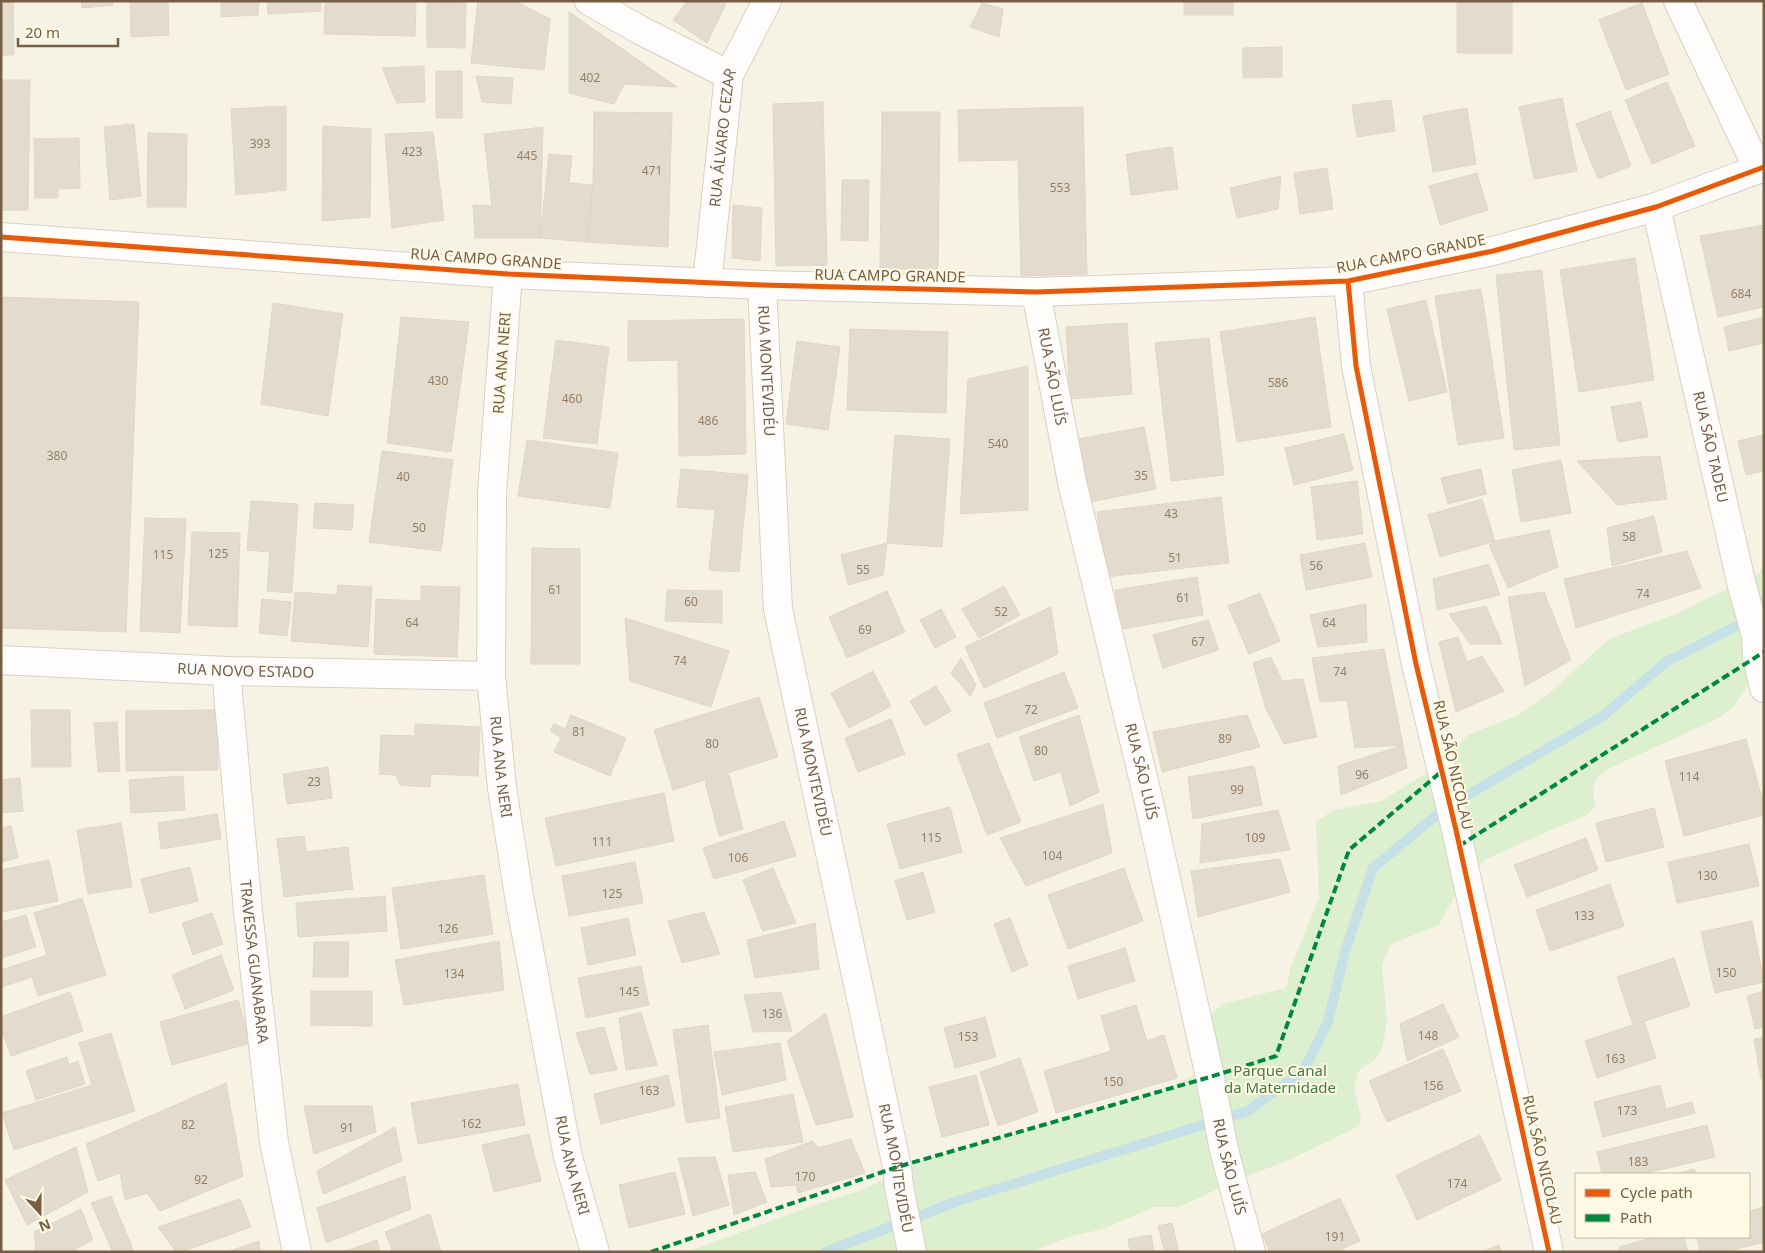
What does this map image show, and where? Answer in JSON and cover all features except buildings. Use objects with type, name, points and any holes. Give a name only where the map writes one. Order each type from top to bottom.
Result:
[{"type":"street","points":[[589,1],[640,30],[729,75]]},
{"type":"street","name":"RUA ÁLVARO CEZAR","points":[[707,283],[729,75],[767,1]]},
{"type":"street","points":[[1678,1],[1761,168]]},
{"type":"street","name":"RUA CAMPO GRANDE","points":[[1,237],[508,274],[762,285],[1036,292],[1348,281],[1493,251],[1656,207],[1761,168]]},
{"type":"street","name":"RUA SÃO TADEU","points":[[1656,207],[1742,586],[1756,636],[1757,656],[1764,688]]},
{"type":"street","name":"RUA ANA NERI","points":[[508,274],[492,494],[491,676],[502,788],[519,896],[568,1157],[595,1252]]},
{"type":"street","name":"RUA SÃO NICOLAU","points":[[1348,281],[1356,366],[1416,664],[1444,776],[1549,1252]]},
{"type":"street","name":"RUA MONTEVIDÉU","points":[[762,285],[778,610],[898,1166],[899,1186],[912,1250]]},
{"type":"street","name":"RUA SÃO LUÍS","points":[[1036,292],[1072,482],[1150,807],[1224,1150],[1252,1252]]},
{"type":"street","name":"RUA NOVO ESTADO","points":[[1,660],[226,671],[491,676]]},
{"type":"street","name":"TRAVESSA GUANABARA","points":[[226,671],[248,911],[274,1142],[297,1252]]},
{"type":"green space","name":"Parque Canal da Maternidade","points":[[1764,562],[1764,663],[1751,675],[1744,692],[1734,706],[1719,718],[1612,767],[1597,777],[1593,793],[1596,805],[1586,816],[1484,860],[1459,887],[1439,925],[1391,944],[1382,965],[1387,1021],[1383,1045],[1376,1059],[1359,1070],[1354,1089],[1361,1118],[1359,1126],[1285,1162],[1243,1177],[1179,1207],[1154,1207],[1103,1229],[1071,1236],[1030,1252],[687,1252],[814,1205],[862,1190],[922,1160],[1161,1091],[1193,1076],[1210,1053],[1207,1027],[1211,1014],[1223,1004],[1286,988],[1291,967],[1319,898],[1316,822],[1334,810],[1382,801],[1437,766],[1469,734],[1517,716],[1552,691],[1609,639],[1673,615],[1759,574]]},
{"type":"waterway","points":[[825,1252],[958,1201],[1248,1111],[1304,1070],[1328,1022],[1345,952],[1373,868],[1444,809],[1603,716],[1666,662],[1764,612]]},
{"type":"marked path","points":[[1459,846],[1764,652]]},
{"type":"marked path","points":[[651,1252],[897,1167],[1210,1077],[1276,1056],[1349,850],[1442,771]]},
{"type":"cycle path","points":[[1,237],[508,274],[762,285],[1036,292],[1348,281],[1493,251],[1656,207],[1764,167]]},
{"type":"cycle path","points":[[1348,281],[1356,366],[1416,664],[1456,830],[1549,1252]]}]
